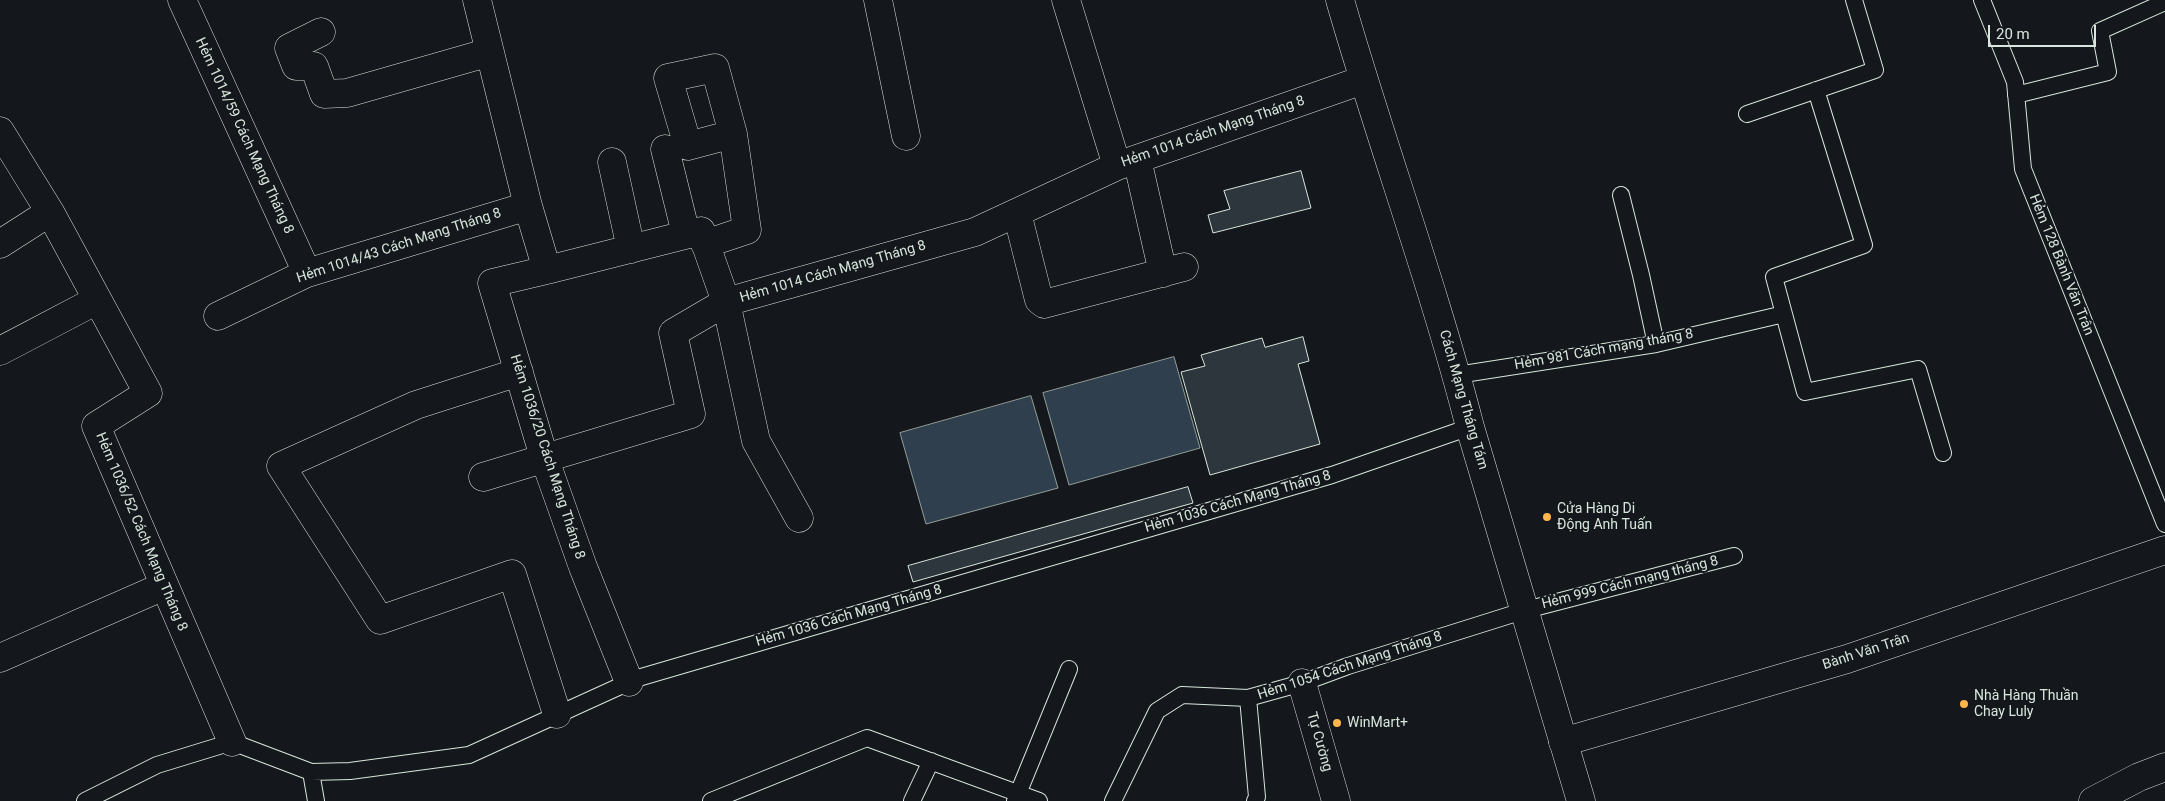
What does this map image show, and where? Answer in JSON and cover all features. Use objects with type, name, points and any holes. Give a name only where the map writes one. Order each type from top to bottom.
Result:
[{"type":"street","name":"Hẻm 1014/59 Cách Mạng Tháng 8","points":[[182,0],[307,272]]},
{"type":"street","points":[[477,0],[528,206],[547,270],[631,249],[747,230],[733,134]]},
{"type":"street","points":[[878,0],[906,136]]},
{"type":"street","points":[[1017,213],[1039,300],[1044,304],[1174,270],[1127,162],[1066,0]]},
{"type":"street","name":"Cách Mạng Tháng Tám","points":[[1340,0],[1363,80],[1457,375],[1470,427],[1582,801]]},
{"type":"street","points":[[321,32],[289,48],[296,66],[314,66],[324,94],[347,93],[490,52]]},
{"type":"street","name":"Hẻm 1014 Cách Mạng Tháng 8","points":[[665,150],[696,239],[726,302],[975,232],[1127,162],[1363,80]]},
{"type":"street","name":"Hẻm 1036/52 Cách Mạng Tháng 8","points":[[0,131],[50,212],[148,393],[96,426],[232,742]]},
{"type":"street","points":[[612,162],[631,249]]},
{"type":"street","name":"Hẻm 1014/43 Cách Mạng Tháng 8","points":[[218,316],[307,272],[528,206]]},
{"type":"street","points":[[0,244],[50,212]]},
{"type":"street","name":"Hẻm 1036/20 Cách Mạng Tháng 8","points":[[547,270],[492,283],[544,457],[583,567],[629,682]]},
{"type":"street","points":[[0,351],[97,300]]},
{"type":"street","points":[[482,477],[691,414],[673,333],[726,302],[756,441],[799,518]]},
{"type":"street","points":[[519,372],[416,405],[281,466],[380,620],[512,574],[557,714]]},
{"type":"street","name":"Bành Văn Trân","points":[[1563,742],[1847,659],[2165,550]]},
{"type":"street","points":[[0,658],[164,586]]},
{"type":"street","name":"Tự Cường","points":[[1302,683],[1336,801]]},
{"type":"street","points":[[2093,801],[2139,777],[2165,767]]},
{"type":"lane","points":[[1747,114],[1875,70],[1854,0]]},
{"type":"lane","name":"Hẻm 128 Bành Văn Trân","points":[[1982,0],[2015,82],[2023,169],[2165,524]]},
{"type":"lane","points":[[2016,96],[2108,72],[2100,31],[2165,2]]},
{"type":"lane","points":[[1816,90],[1864,245],[1774,277],[1805,392],[1918,369],[1943,453]]},
{"type":"lane","points":[[1621,195],[1656,344]]},
{"type":"lane","name":"Hẻm 981 Cách mạng tháng 8","points":[[1457,375],[1656,344],[1784,314]]},
{"type":"lane","name":"Hẻm 1036 Cách Mạng Tháng 8","points":[[232,742],[311,772],[350,771],[469,755],[629,682],[1332,474],[1470,427]]},
{"type":"lane","name":"Hẻm 999 Cách mạng tháng 8","points":[[1526,610],[1734,556]]},
{"type":"lane","name":"Hẻm 1054 Cách Mạng Tháng 8","points":[[1113,801],[1157,710],[1182,694],[1248,698],[1302,683],[1526,610]]},
{"type":"lane","points":[[1017,797],[1069,669]]},
{"type":"lane","points":[[1248,698],[1257,797],[1255,801]]},
{"type":"lane","points":[[711,801],[868,738],[931,761],[1017,797],[1040,801]]},
{"type":"lane","points":[[85,801],[157,766],[232,742]]},
{"type":"lane","points":[[912,801],[931,761]]},
{"type":"lane","points":[[311,772],[316,801]]},
{"type":"water","points":[[1174,357],[1200,448],[1069,485],[1043,393]]},
{"type":"water","points":[[1031,396],[1058,488],[926,524],[900,433]]},
{"type":"building","points":[[1301,171],[1311,208],[1213,233],[1208,215],[1230,209],[1224,191]]},
{"type":"building","points":[[1303,337],[1309,361],[1298,364],[1320,444],[1210,475],[1181,372],[1205,366],[1201,355],[1262,338],[1265,347]]},
{"type":"building","points":[[1188,487],[1193,503],[913,582],[908,566]]},
{"type":"place","name":"Cửa Hàng Di Động Anh Tuấn","points":[[1547,517]]},
{"type":"place","name":"Nhà Hàng Thuần Chay Luly","points":[[1964,704]]},
{"type":"place","name":"WinMart+","points":[[1337,723]]}]
